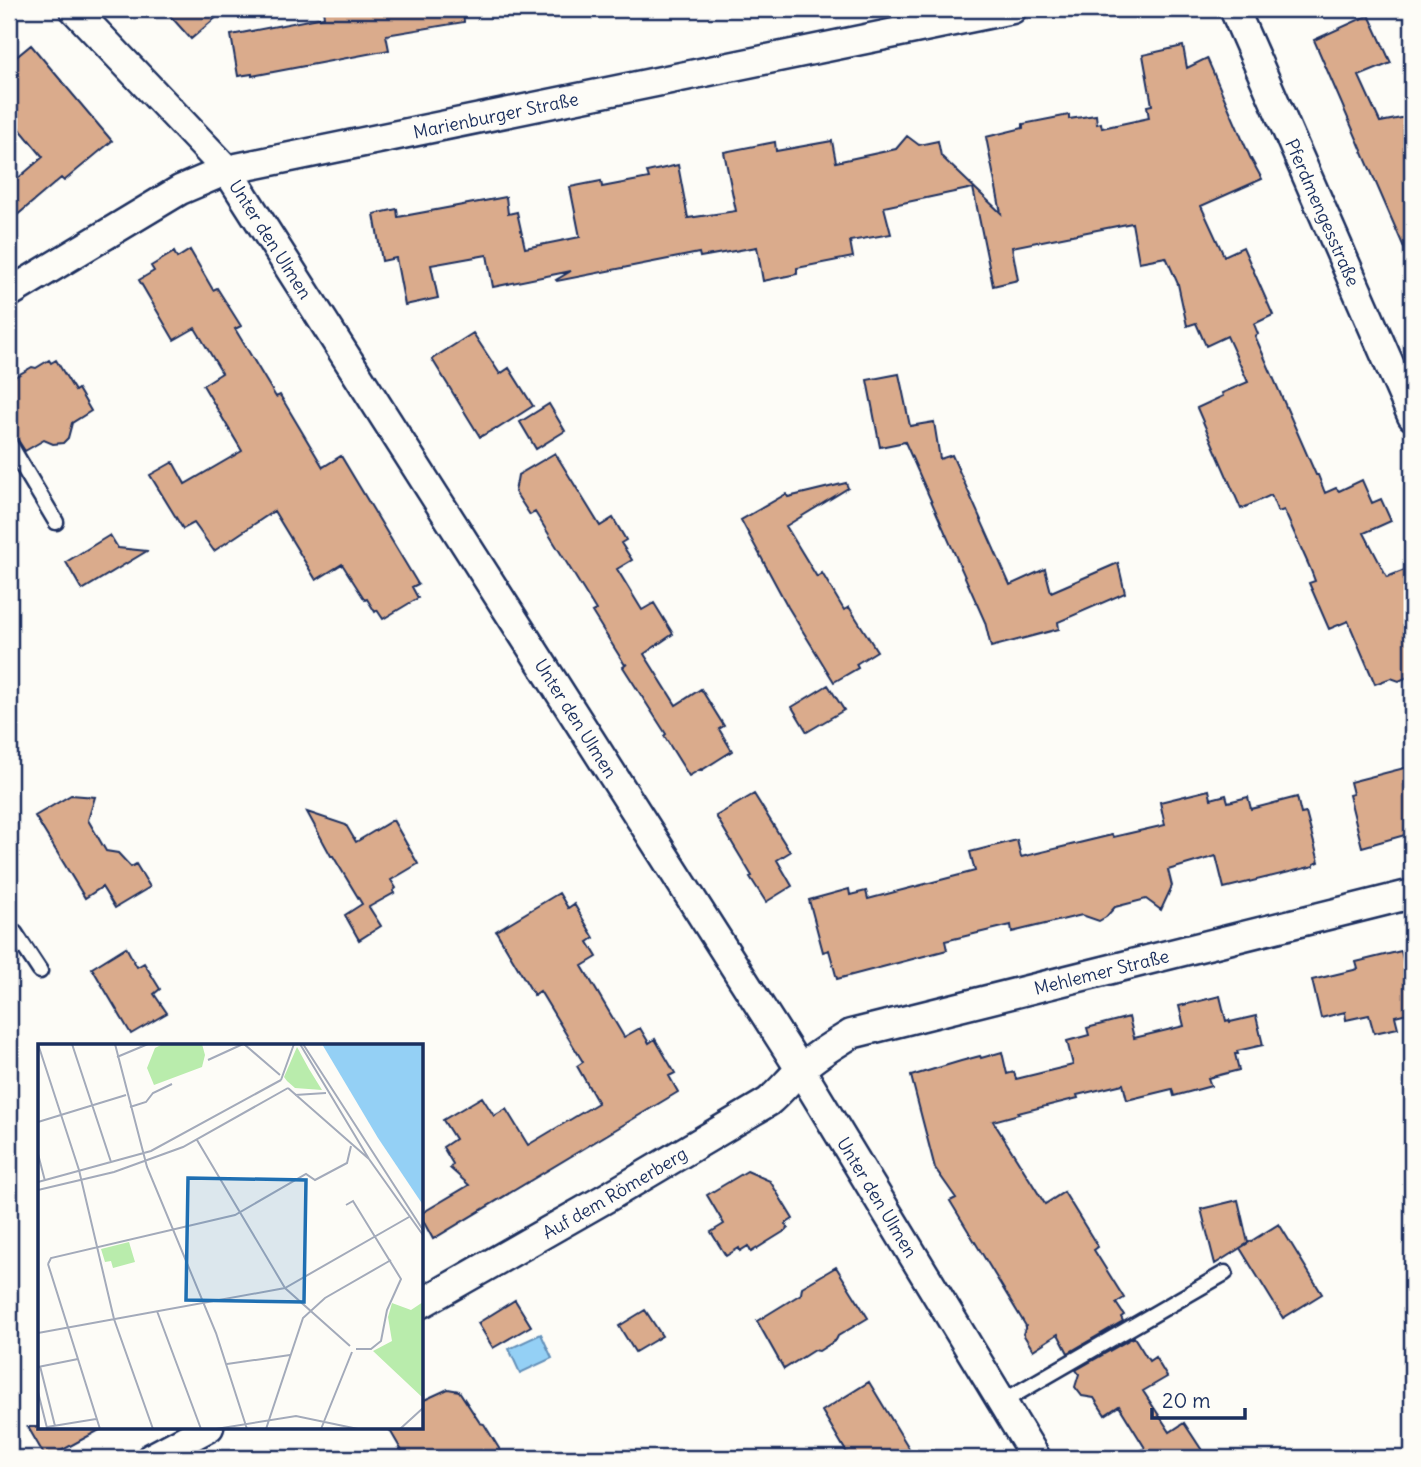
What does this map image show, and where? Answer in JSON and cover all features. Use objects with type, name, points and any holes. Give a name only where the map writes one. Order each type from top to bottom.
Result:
[{"type":"street","name":"Unter den Ulmen","points":[[74,9],[228,170],[800,1069],[1037,1458]]},
{"type":"street","name":"Marienburger Straße","points":[[9,293],[180,190],[228,170],[1012,9]]},
{"type":"street","name":"Pferdmengesstraße","points":[[1234,9],[1412,416]]},
{"type":"street","name":"Mehlemer Straße","points":[[800,1069],[851,1034],[1412,894]]},
{"type":"street","name":"Auf dem Römerberg","points":[[424,1302],[768,1102],[800,1069]]},
{"type":"street","points":[[163,1455],[207,1428]]},
{"type":"lane","points":[[9,443],[56,522]]},
{"type":"lane","points":[[9,930],[15,933],[40,971]]},
{"type":"lane","points":[[1002,1402],[1225,1273]]},
{"type":"water","points":[[541,1334],[552,1358],[520,1373],[509,1349]]},
{"type":"building","points":[[164,9],[226,9],[191,39]]},
{"type":"building","points":[[323,9],[463,9],[464,22],[386,35],[389,50],[252,76],[238,76],[231,35],[324,17]]},
{"type":"building","points":[[1369,15],[1391,63],[1359,76],[1380,122],[1412,116],[1412,266],[1314,40]]},
{"type":"building","points":[[31,45],[112,141],[64,181],[61,178],[9,222],[9,186],[43,157],[9,116],[9,63]]},
{"type":"building","points":[[1183,46],[1187,68],[1207,58],[1262,179],[1201,206],[1224,256],[1243,247],[1273,315],[1254,324],[1258,334],[1255,336],[1316,475],[1325,493],[1336,488],[1339,491],[1362,480],[1372,503],[1381,499],[1391,521],[1364,533],[1387,577],[1412,567],[1412,675],[1399,681],[1391,678],[1375,684],[1348,621],[1329,629],[1309,583],[1315,581],[1310,568],[1284,510],[1278,512],[1271,495],[1241,509],[1197,408],[1248,382],[1227,336],[1206,346],[1196,323],[1187,326],[1178,284],[1166,257],[1139,262],[1132,223],[1012,247],[1018,280],[993,286],[973,188],[884,207],[891,234],[850,241],[853,257],[797,268],[797,274],[763,281],[757,247],[700,257],[699,253],[556,280],[571,271],[493,287],[487,255],[431,265],[438,298],[405,305],[396,258],[382,261],[374,214],[397,209],[398,217],[506,197],[508,214],[517,212],[525,248],[580,237],[570,187],[601,181],[602,187],[649,178],[647,172],[678,165],[688,218],[736,211],[724,152],[775,142],[776,151],[832,141],[836,162],[896,149],[907,136],[919,145],[938,141],[941,156],[1001,213],[986,137],[1023,128],[1023,124],[1069,115],[1069,119],[1096,115],[1097,124],[1101,123],[1102,128],[1149,118],[1147,106],[1152,105],[1143,55]]},
{"type":"building","points":[[190,250],[213,290],[217,288],[241,326],[235,329],[276,397],[280,395],[323,467],[341,456],[418,584],[412,587],[418,598],[383,619],[367,599],[365,600],[342,564],[316,580],[274,511],[214,551],[194,523],[183,529],[150,475],[173,462],[185,484],[242,451],[203,385],[222,373],[195,328],[174,340],[139,280],[154,271],[151,266],[174,252],[177,258]]},
{"type":"building","points":[[473,333],[500,374],[509,368],[533,406],[480,437],[432,359]]},
{"type":"building","points":[[49,360],[51,363],[56,360],[91,411],[72,423],[68,438],[63,443],[53,444],[44,440],[25,451],[9,426],[9,385],[13,378]]},
{"type":"building","points":[[899,374],[910,426],[934,422],[940,459],[952,455],[1010,585],[1045,569],[1051,592],[1118,563],[1125,593],[1058,622],[1059,629],[991,647],[985,622],[905,442],[880,447],[867,380]]},
{"type":"building","points":[[549,404],[565,431],[536,449],[520,422]]},
{"type":"building","points":[[555,453],[600,526],[613,518],[626,540],[621,543],[632,560],[617,569],[642,610],[654,603],[673,634],[644,654],[676,705],[701,689],[724,726],[719,729],[732,751],[689,776],[623,667],[627,664],[625,665],[592,612],[596,610],[535,512],[530,515],[515,492],[518,475]]},
{"type":"building","points":[[846,483],[848,488],[786,526],[817,577],[822,573],[844,610],[849,607],[877,651],[856,664],[858,668],[834,682],[788,607],[741,520],[786,494],[788,497]]},
{"type":"building","points":[[110,535],[118,548],[147,551],[82,590],[66,562]]},
{"type":"building","points":[[828,685],[844,710],[807,732],[792,707]]},
{"type":"building","points":[[1412,766],[1412,833],[1362,847],[1349,795],[1353,794],[1350,782]]},
{"type":"building","points":[[1209,790],[1211,799],[1226,795],[1228,802],[1248,797],[1251,809],[1297,797],[1301,814],[1306,813],[1319,862],[1314,866],[1224,888],[1216,856],[1168,870],[1172,886],[1161,910],[1146,899],[1115,907],[1099,921],[1082,915],[1012,932],[1011,925],[945,941],[947,950],[837,979],[829,950],[823,952],[809,900],[849,889],[850,895],[866,891],[868,899],[975,871],[970,852],[1017,840],[1021,857],[1165,825],[1160,802]]},
{"type":"building","points":[[754,794],[790,852],[777,860],[792,886],[766,902],[716,816]]},
{"type":"building","points":[[71,795],[95,797],[88,820],[106,851],[118,853],[131,867],[136,864],[150,887],[115,908],[102,887],[85,898],[35,816]]},
{"type":"building","points":[[307,812],[346,825],[356,842],[393,820],[418,864],[391,880],[396,888],[394,893],[369,907],[381,926],[359,940],[345,915],[362,904]]},
{"type":"building","points":[[559,893],[568,908],[574,904],[594,938],[588,942],[597,957],[582,966],[624,1037],[640,1028],[649,1043],[655,1039],[675,1073],[669,1076],[678,1092],[433,1239],[424,1223],[424,1212],[469,1185],[450,1168],[453,1164],[443,1147],[455,1139],[443,1120],[482,1097],[494,1116],[506,1109],[528,1145],[598,1103],[577,1066],[583,1062],[540,991],[534,995],[496,931]]},
{"type":"building","points":[[126,947],[137,967],[144,963],[160,989],[154,994],[167,1013],[131,1034],[92,968]]},
{"type":"building","points":[[1401,951],[1412,995],[1412,1012],[1395,1016],[1398,1028],[1374,1033],[1369,1015],[1346,1020],[1345,1012],[1321,1018],[1312,980],[1358,969],[1356,962]]},
{"type":"building","points":[[1220,996],[1226,1021],[1256,1016],[1263,1045],[1237,1051],[1238,1054],[1235,1054],[1239,1070],[1208,1078],[1211,1086],[1174,1096],[1172,1089],[1127,1100],[1123,1084],[993,1121],[1045,1204],[1064,1192],[1098,1247],[1094,1250],[1124,1298],[1116,1303],[1124,1315],[1121,1317],[1123,1321],[1068,1353],[1058,1334],[1033,1350],[1023,1334],[1026,1326],[950,1201],[956,1198],[935,1168],[911,1076],[1002,1052],[1007,1074],[1014,1072],[1016,1079],[1073,1065],[1067,1041],[1089,1035],[1087,1028],[1129,1017],[1134,1038],[1184,1026],[1179,1006]]},
{"type":"building","points":[[747,1171],[770,1181],[793,1219],[785,1224],[788,1229],[751,1252],[748,1246],[726,1256],[711,1232],[724,1224],[707,1195]]},
{"type":"building","points":[[1238,1200],[1248,1243],[1215,1264],[1201,1209]]},
{"type":"building","points":[[1279,1224],[1322,1294],[1283,1318],[1240,1248]]},
{"type":"building","points":[[836,1267],[868,1318],[819,1351],[814,1350],[784,1369],[757,1321],[801,1294],[802,1287]]},
{"type":"building","points":[[515,1300],[531,1326],[493,1348],[478,1323]]},
{"type":"building","points":[[645,1310],[662,1336],[635,1352],[619,1326]]},
{"type":"building","points":[[1134,1337],[1149,1361],[1155,1357],[1167,1377],[1143,1391],[1170,1432],[1184,1423],[1207,1458],[1128,1458],[1145,1448],[1119,1406],[1105,1415],[1094,1398],[1082,1396],[1075,1387],[1079,1374],[1076,1370]]},
{"type":"building","points":[[869,1382],[915,1458],[850,1458],[822,1411]]},
{"type":"building","points":[[448,1389],[459,1391],[505,1458],[406,1458],[389,1428],[424,1428],[424,1400]]},
{"type":"building","points":[[28,1427],[103,1428],[48,1458]]}]
